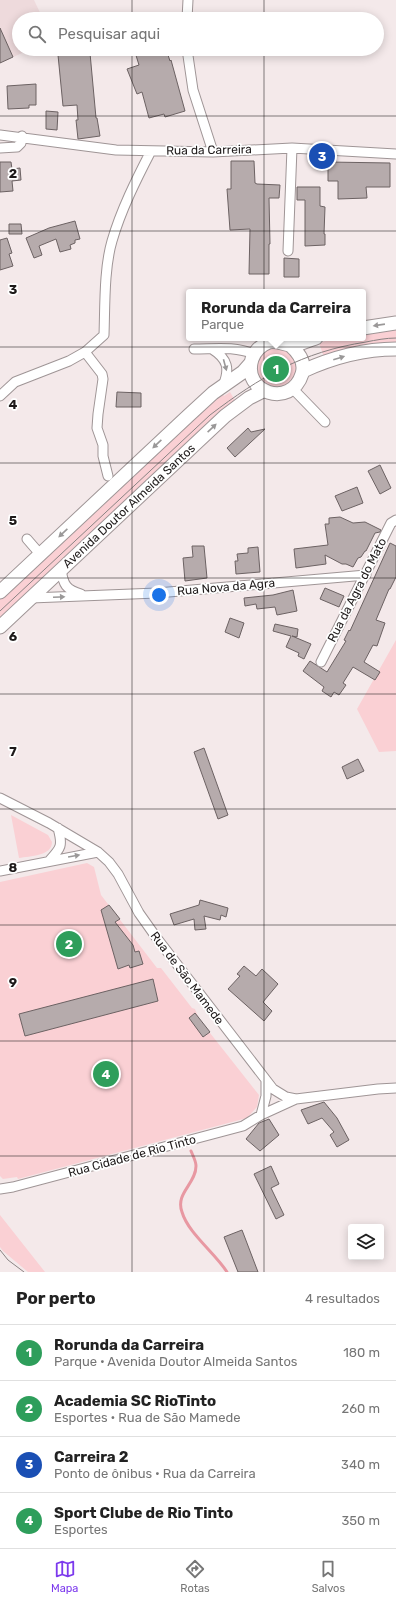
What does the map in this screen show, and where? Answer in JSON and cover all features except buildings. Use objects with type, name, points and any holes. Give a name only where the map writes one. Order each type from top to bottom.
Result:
[{"type":"main road","points":[[366,328],[396,324]]},
{"type":"main road","points":[[0,592],[188,416],[223,386],[243,372],[252,359],[261,346],[270,342],[280,341],[290,345],[298,352],[302,359],[303,371],[300,381],[293,389],[284,393],[273,394],[263,391],[256,384],[253,378],[252,359]]},
{"type":"main road","points":[[290,345],[306,341]]},
{"type":"main road","points":[[303,371],[346,356],[396,349]]},
{"type":"main road","name":"Avenida Doutor Almeida Santos","points":[[0,627],[225,416],[249,398],[263,391]]},
{"type":"street","points":[[187,12],[188,0]]},
{"type":"street","points":[[188,56],[193,90],[213,152]]},
{"type":"street","name":"Rua da Carreira","points":[[0,135],[22,136],[51,142],[109,149],[150,151],[213,152],[292,148],[396,154]]},
{"type":"street","points":[[0,148],[17,148],[21,143],[22,136]]},
{"type":"street","points":[[288,251],[292,148]]},
{"type":"street","points":[[0,396],[16,382],[69,361],[85,352],[104,335],[107,273],[111,241],[132,187],[150,151]]},
{"type":"street","points":[[194,349],[234,348],[242,350],[252,359]]},
{"type":"street","points":[[212,349],[220,354],[226,364],[226,377],[223,386]]},
{"type":"street","points":[[85,352],[102,374],[103,379],[98,414],[98,428],[103,445],[103,456],[108,476]]},
{"type":"street","points":[[293,389],[325,422]]},
{"type":"street","name":"Rua da Agra do Mato","points":[[321,662],[391,523],[396,520]]},
{"type":"street","points":[[27,539],[40,554]]},
{"type":"street","name":"Rua Nova da Agra","points":[[62,569],[64,584],[71,592],[86,596]]},
{"type":"street","name":"Rua Nova da Agra","points":[[31,598],[157,593],[366,575]]},
{"type":"street","name":"Rua de São Mamede","points":[[0,798],[58,828],[98,852],[109,862],[118,874],[139,913],[156,937],[273,1089],[280,1094],[296,1099],[378,1088],[396,1088]]},
{"type":"street","points":[[49,861],[60,849],[61,840],[58,828]]},
{"type":"street","points":[[0,871],[98,852]]},
{"type":"street","points":[[261,1115],[266,1096],[266,1081]]},
{"type":"street","name":"Rua Cidade de Rio Tinto","points":[[0,1189],[13,1187],[243,1126],[261,1115],[296,1099]]},
{"type":"shaded area","points":[[0,0],[34,0],[40,12],[12,12],[12,56],[16,56],[0,63]]},
{"type":"shaded area","points":[[396,328],[396,344],[324,357],[319,343],[325,341],[366,341],[366,332]]},
{"type":"shaded area","points":[[272,348],[280,348],[287,351],[293,357],[296,368],[293,379],[287,385],[280,388],[272,388],[265,385],[259,379],[256,372],[256,364],[259,357],[265,351]]},
{"type":"shaded area","points":[[230,392],[236,402],[0,620],[0,598],[207,406],[223,394],[224,396]]},
{"type":"shaded area","points":[[396,640],[396,751],[379,752],[357,709]]},
{"type":"shaded area","points":[[11,815],[48,835],[52,842],[51,847],[44,853],[19,858]]},
{"type":"shaded area","points":[[87,863],[94,867],[101,895],[157,968],[161,968],[192,1008],[195,1009],[199,1019],[259,1095],[257,1107],[247,1118],[18,1179],[17,1177],[3,1179],[0,1176],[0,882]]},
{"type":"shaded area","points":[[0,1215],[45,1272],[28,1272],[3,1251],[0,1247]]},
{"type":"waterway","points":[[191,1151],[196,1166],[193,1178],[181,1199],[182,1212],[190,1228],[227,1272]]},
{"type":"tram line","points":[[0,611],[210,415],[228,401],[264,378],[302,359],[343,346],[381,339],[396,338]]},
{"type":"tram line","points":[[0,1250],[8,1260],[24,1272]]},
{"type":"place","name":"Carreira 2","points":[[322,156]]},
{"type":"place","name":"Rorunda da Carreira","points":[[276,369]]},
{"type":"place","name":"Academia SC RioTinto","points":[[69,944]]},
{"type":"place","name":"Sport Clube de Rio Tinto","points":[[106,1074]]}]
